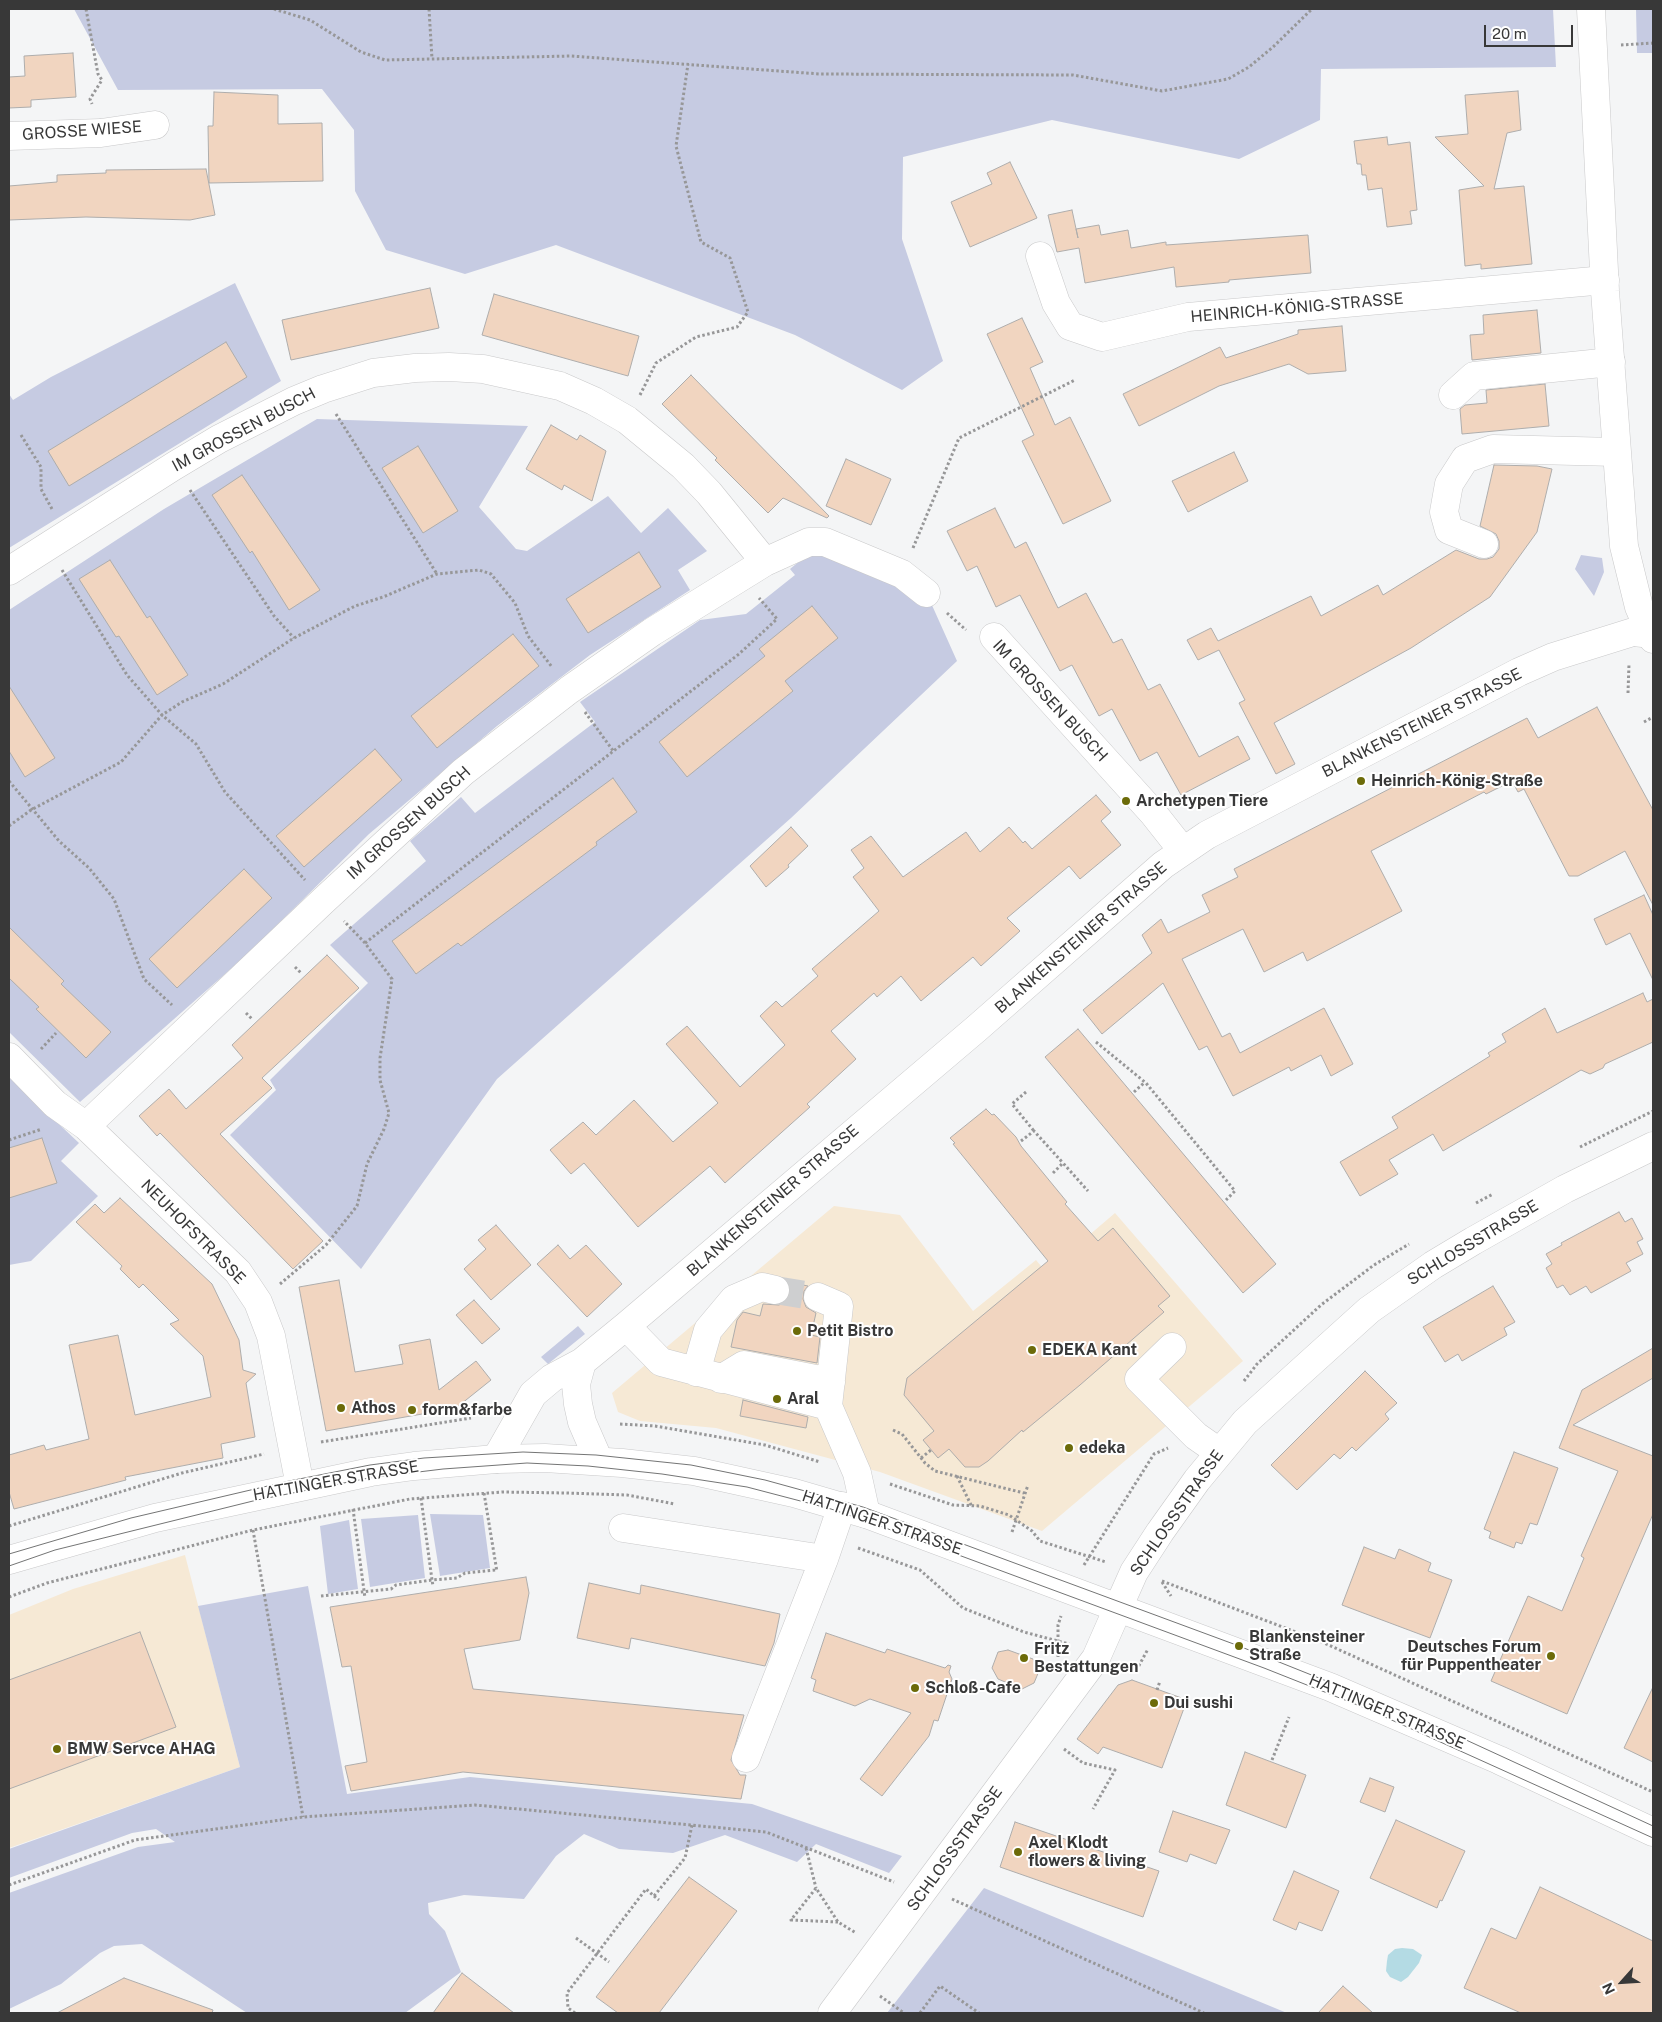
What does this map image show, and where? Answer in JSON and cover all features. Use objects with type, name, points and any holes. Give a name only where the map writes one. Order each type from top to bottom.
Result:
[{"type":"street","points":[[1591,9],[1605,280],[1624,546],[1639,607],[1652,635]]},
{"type":"street","name":"GROSSE WIESE","points":[[9,136],[101,133],[155,125]]},
{"type":"street","name":"HEINRICH-KÖNIG-STRASSE","points":[[1040,256],[1056,303],[1070,326],[1102,337],[1188,317],[1605,280]]},
{"type":"street","points":[[1452,395],[1474,376],[1611,362]]},
{"type":"street","name":"IM GROSSEN BUSCH","points":[[9,571],[174,466],[266,415],[323,389],[374,373],[415,368],[483,369],[560,386],[594,401],[628,420],[683,466],[703,486],[765,562]]},
{"type":"street","points":[[1484,544],[1449,530],[1444,512],[1449,484],[1465,459],[1493,449],[1616,452]]},
{"type":"street","name":"IM GROSSEN BUSCH","points":[[86,1126],[324,900],[463,772],[569,690],[696,604],[765,562],[809,542],[825,542],[902,574],[926,593]]},
{"type":"street","name":"BLANKENSTEINER STRASSE","points":[[496,1459],[533,1394],[552,1378],[582,1362],[626,1326],[1039,974],[1134,889],[1184,851],[1207,835],[1519,672],[1553,657],[1622,635],[1633,632],[1652,635]]},
{"type":"street","name":"IM GROSSEN BUSCH","points":[[994,637],[1154,813],[1184,851]]},
{"type":"street","name":"NEUHOFSTRASSE","points":[[9,1057],[55,1104],[86,1126],[238,1272],[258,1302],[271,1336],[300,1486]]},
{"type":"street","name":"SCHLOSSSTRASSE","points":[[832,2013],[927,1888],[1096,1658],[1134,1572],[1197,1480],[1245,1422],[1369,1310],[1433,1265],[1565,1189],[1653,1146]]},
{"type":"street","points":[[708,1376],[708,1330],[734,1299],[762,1287],[775,1290]]},
{"type":"street","points":[[746,1758],[824,1559],[854,1510],[856,1473],[831,1405],[829,1302]]},
{"type":"street","points":[[626,1326],[661,1362],[708,1376],[735,1401],[831,1405]]},
{"type":"street","points":[[1172,1347],[1139,1379],[1196,1436],[1219,1452]]},
{"type":"street","points":[[582,1362],[576,1384],[578,1404],[582,1422],[599,1461]]},
{"type":"street","points":[[708,1376],[744,1366],[831,1405]]},
{"type":"street","name":"HATTINGER STRASSE","points":[[9,1560],[155,1518],[300,1486],[371,1472],[414,1466],[496,1459],[545,1458],[599,1461],[694,1471],[794,1493],[854,1510],[1353,1696],[1499,1760],[1653,1832]]},
{"type":"street","points":[[623,1528],[824,1559]]},
{"type":"path","points":[[86,9],[98,74],[102,80],[90,98],[101,133]]},
{"type":"path","points":[[274,9],[310,20],[372,58],[384,60],[571,56],[820,74],[1073,75],[1162,91],[1228,79],[1249,67],[1273,47],[1312,9]]},
{"type":"path","points":[[429,9],[432,59]]},
{"type":"path","points":[[628,420],[656,363],[696,337],[737,327],[748,312],[730,258],[701,242],[676,146],[688,64]]},
{"type":"path","points":[[914,546],[959,438],[1075,380]]},
{"type":"path","points":[[323,389],[330,405],[437,574]]},
{"type":"path","points":[[21,435],[41,467],[40,490],[67,533]]},
{"type":"path","points":[[174,466],[274,616],[294,638]]},
{"type":"path","points":[[9,826],[31,810],[121,762],[162,715],[182,702],[224,684],[294,638],[355,606],[383,597],[437,574],[479,570],[491,573],[515,603],[528,636],[614,752]]},
{"type":"path","points":[[365,943],[614,752],[738,654],[777,619],[741,578]]},
{"type":"path","name":"IM GROSSEN BUSCH","points":[[926,593],[979,643],[994,637]]},
{"type":"path","points":[[1628,693],[1630,666]]},
{"type":"path","points":[[1644,722],[1653,718]]},
{"type":"path","points":[[9,781],[31,810],[59,841],[89,868],[114,899],[144,980],[192,1026]]},
{"type":"path","points":[[1096,1042],[1145,1082],[1235,1191],[1226,1200]]},
{"type":"path","points":[[1134,1092],[1145,1082]]},
{"type":"path","points":[[1026,1092],[1012,1104],[1088,1191]]},
{"type":"path","points":[[1021,1141],[1034,1131]]},
{"type":"path","points":[[1053,1174],[1063,1164]]},
{"type":"path","points":[[314,1443],[471,1418]]},
{"type":"path","points":[[620,1424],[656,1426],[765,1445],[953,1505],[980,1506],[1015,1519],[1040,1541],[1111,1564]]},
{"type":"path","points":[[892,1430],[902,1434],[921,1458],[934,1470],[1024,1493]]},
{"type":"path","points":[[1082,1567],[1154,1454],[1196,1436]]},
{"type":"path","points":[[921,1458],[931,1450]]},
{"type":"path","points":[[9,1526],[182,1473],[268,1453]]},
{"type":"path","points":[[957,1476],[972,1507]]},
{"type":"path","points":[[1012,1532],[1028,1485]]},
{"type":"path","points":[[322,1596],[391,1589],[396,1585],[457,1578],[465,1573],[497,1571],[484,1494]]},
{"type":"path","points":[[421,1498],[433,1586]]},
{"type":"path","points":[[353,1510],[365,1598]]},
{"type":"path","points":[[9,1597],[47,1583],[253,1530],[303,1817]]},
{"type":"path","points":[[1164,1574],[1162,1581],[1172,1597],[1170,1601]]},
{"type":"path","points":[[1155,1579],[1322,1642],[1653,1792]]},
{"type":"path","points":[[1058,1625],[1059,1656]]},
{"type":"path","points":[[1136,1671],[1144,1657]]},
{"type":"path","points":[[1157,1690],[1160,1681]]},
{"type":"path","points":[[1272,1760],[1289,1717]]},
{"type":"path","points":[[1041,1732],[1083,1763],[1115,1770],[1093,1809]]},
{"type":"path","points":[[9,1885],[135,1840],[303,1817],[475,1805],[766,1832],[896,1883],[927,1888],[1204,2013]]},
{"type":"path","points":[[654,1896],[685,1858],[692,1825]]},
{"type":"path","points":[[806,1848],[816,1888],[838,1922],[857,1934]]},
{"type":"path","points":[[816,1888],[791,1920],[838,1922]]},
{"type":"path","points":[[575,2013],[568,2008],[567,1993],[646,1889],[659,1900]]},
{"type":"path","points":[[576,1938],[609,1962]]},
{"type":"path","points":[[920,2013],[940,1986],[979,2013]]},
{"type":"shaded area","points":[[74,9],[1553,9],[1556,67],[1321,69],[1320,120],[1239,159],[1052,120],[903,157],[902,239],[943,361],[902,390],[795,335],[556,245],[465,274],[386,250],[355,191],[354,130],[322,89],[118,90]]},
{"type":"shaded area","points":[[1636,9],[1653,9],[1653,53],[1637,53]]},
{"type":"shaded area","points":[[235,283],[281,381],[9,548],[9,394],[13,400],[51,377]]},
{"type":"shaded area","points":[[317,419],[528,426],[479,507],[516,549],[527,551],[608,496],[641,533],[668,508],[707,551],[678,570],[690,590],[590,655],[497,726],[369,834],[250,952],[80,1102],[9,1032],[9,610],[164,509]]},
{"type":"shaded area","points":[[816,554],[838,560],[931,603],[957,661],[791,818],[497,1079],[361,1269],[230,1135],[276,1090],[270,1080],[368,983],[330,945],[426,861],[410,841],[461,797],[475,813],[595,722],[580,702],[700,620],[746,614],[795,575],[790,569],[807,555]]},
{"type":"shaded area","points":[[1581,555],[1602,558],[1604,572],[1594,596],[1575,569]]},
{"type":"shaded area","points":[[9,1077],[79,1143],[61,1161],[98,1196],[31,1261],[9,1265]]},
{"type":"shaded area","points":[[834,1206],[900,1215],[973,1311],[1036,1260],[1046,1272],[1115,1213],[1243,1361],[1042,1531],[880,1472],[716,1428],[640,1421],[618,1412],[612,1393]]},
{"type":"shaded area","points":[[578,1326],[585,1334],[548,1364],[541,1357]]},
{"type":"shaded area","points":[[430,1514],[483,1515],[490,1568],[440,1576]]},
{"type":"shaded area","points":[[418,1515],[425,1578],[370,1587],[361,1519]]},
{"type":"shaded area","points":[[349,1520],[358,1589],[328,1594],[320,1526]]},
{"type":"shaded area","points":[[185,1555],[240,1767],[9,1848],[9,1615],[73,1589]]},
{"type":"shaded area","points":[[308,1586],[347,1794],[470,1777],[752,1804],[902,1856],[889,1873],[816,1844],[797,1862],[725,1835],[673,1853],[619,1849],[584,1834],[556,1856],[524,1899],[464,1895],[428,1903],[429,1914],[445,1931],[461,1972],[405,2013],[247,2013],[142,1944],[114,1946],[100,1953],[61,1984],[9,2009],[9,1893],[138,1847],[175,1842],[156,1829],[132,1833],[9,1878],[9,1849],[240,1767],[198,1606]]},
{"type":"shaded area","points":[[984,1888],[1287,2013],[887,2013]]},
{"type":"shaded area","points":[[1395,1949],[1413,1949],[1422,1955],[1419,1963],[1408,1977],[1401,1982],[1390,1977],[1386,1971],[1388,1955]]},
{"type":"building","points":[[73,53],[76,97],[31,100],[31,107],[9,108],[9,77],[25,76],[24,56]]},
{"type":"building","points":[[1518,91],[1521,130],[1507,133],[1494,189],[1524,186],[1532,264],[1481,269],[1481,264],[1465,266],[1459,190],[1484,186],[1435,137],[1468,134],[1465,95]]},
{"type":"building","points":[[214,92],[278,95],[278,124],[322,123],[323,181],[209,183],[208,126],[213,126]]},
{"type":"building","points":[[1387,137],[1388,145],[1410,142],[1417,210],[1410,211],[1412,224],[1387,227],[1382,188],[1368,190],[1366,175],[1362,175],[1361,164],[1357,164],[1354,141]]},
{"type":"building","points":[[1010,162],[1037,218],[970,247],[951,202],[992,184],[987,173]]},
{"type":"building","points":[[206,169],[215,215],[190,220],[86,217],[9,220],[9,186],[57,182],[57,175],[106,173],[106,170]]},
{"type":"building","points":[[1072,210],[1076,229],[1099,225],[1101,235],[1128,230],[1131,248],[1166,242],[1166,245],[1308,235],[1311,273],[1176,287],[1174,267],[1085,283],[1079,248],[1057,252],[1048,215]]},
{"type":"building","points":[[430,288],[439,328],[291,360],[282,320]]},
{"type":"building","points":[[494,294],[639,336],[628,376],[482,335]]},
{"type":"building","points":[[1537,310],[1541,353],[1472,360],[1470,335],[1484,334],[1483,315]]},
{"type":"building","points":[[1022,318],[1043,362],[1030,368],[1055,425],[1070,417],[1111,501],[1063,524],[1022,441],[1034,435],[987,334]]},
{"type":"building","points":[[1342,326],[1346,371],[1308,374],[1289,364],[1219,386],[1139,426],[1123,394],[1220,347],[1226,358],[1298,334],[1298,330]]},
{"type":"building","points":[[226,342],[247,377],[69,486],[48,451]]},
{"type":"building","points":[[691,375],[829,516],[827,518],[783,498],[768,513],[715,460],[717,458],[662,404]]},
{"type":"building","points":[[1545,384],[1549,426],[1462,434],[1460,409],[1465,405],[1487,403],[1486,390]]},
{"type":"building","points":[[551,425],[577,440],[580,435],[606,451],[592,501],[564,485],[562,490],[526,469]]},
{"type":"building","points":[[418,446],[458,511],[423,533],[382,468]]},
{"type":"building","points":[[1234,452],[1248,481],[1188,512],[1172,481]]},
{"type":"building","points":[[846,459],[891,479],[871,525],[826,506]]},
{"type":"building","points":[[1494,465],[1537,466],[1552,469],[1537,532],[1490,597],[1411,648],[1274,723],[1295,764],[1276,774],[1239,703],[1245,700],[1219,650],[1198,660],[1187,640],[1211,628],[1218,641],[1311,596],[1321,616],[1378,585],[1383,595],[1456,550],[1479,559],[1493,557],[1499,549],[1499,541],[1496,534],[1480,526]]},
{"type":"building","points":[[242,475],[320,590],[289,610],[252,551],[250,553],[212,495]]},
{"type":"building","points":[[995,508],[1015,548],[1026,542],[1058,608],[1086,593],[1113,643],[1122,639],[1148,690],[1160,684],[1199,757],[1238,736],[1250,759],[1181,795],[1157,752],[1140,761],[1112,709],[1099,716],[1072,665],[1060,671],[1020,595],[996,607],[977,566],[967,571],[947,531]]},
{"type":"building","points":[[639,552],[661,587],[588,633],[566,599]]},
{"type":"building","points":[[110,560],[147,618],[150,616],[188,675],[157,695],[119,636],[116,637],[79,579]]},
{"type":"building","points":[[812,606],[838,638],[785,681],[793,691],[687,777],[659,742],[765,656],[759,649]]},
{"type":"building","points":[[513,634],[539,666],[437,748],[411,716]]},
{"type":"building","points":[[9,686],[55,758],[25,777],[9,751]]},
{"type":"building","points":[[1597,707],[1653,810],[1653,905],[1625,851],[1578,876],[1569,876],[1524,789],[1518,792],[1512,781],[1486,794],[1484,792],[1371,851],[1402,911],[1307,961],[1303,952],[1264,972],[1243,929],[1182,959],[1222,1037],[1230,1033],[1240,1053],[1324,1008],[1353,1064],[1331,1076],[1321,1055],[1291,1071],[1289,1067],[1233,1096],[1207,1046],[1199,1050],[1163,983],[1102,1034],[1083,1010],[1152,953],[1142,935],[1161,919],[1168,933],[1210,912],[1202,895],[1238,877],[1234,869],[1527,718],[1538,738]]},
{"type":"building","points":[[375,749],[402,780],[304,867],[276,836]]},
{"type":"building","points":[[613,778],[637,812],[596,842],[597,845],[461,946],[458,943],[416,974],[392,941]]},
{"type":"building","points":[[1096,795],[1111,812],[1101,821],[1121,845],[1080,879],[1069,866],[1007,918],[1020,931],[981,966],[973,957],[921,1001],[901,976],[877,997],[874,993],[831,1031],[856,1059],[807,1104],[810,1107],[725,1183],[710,1166],[638,1227],[584,1163],[571,1174],[550,1150],[583,1122],[596,1135],[634,1100],[673,1142],[718,1103],[666,1044],[687,1026],[740,1087],[785,1045],[760,1016],[776,1001],[782,1007],[818,976],[812,969],[879,911],[853,877],[864,868],[851,850],[871,836],[903,877],[966,832],[980,852],[1009,827],[1023,843],[1025,841],[1032,849]]},
{"type":"building","points":[[791,827],[808,846],[788,865],[789,867],[766,887],[750,866]]},
{"type":"building","points":[[244,869],[272,898],[177,988],[149,959]]},
{"type":"building","points":[[1644,895],[1653,915],[1653,980],[1630,933],[1606,945],[1594,919]]},
{"type":"building","points":[[9,927],[64,981],[61,984],[111,1032],[86,1058],[36,1009],[39,1007],[9,978]]},
{"type":"building","points":[[327,955],[359,988],[262,1078],[272,1088],[220,1134],[323,1241],[293,1269],[160,1133],[157,1136],[139,1116],[169,1089],[186,1109],[243,1058],[232,1045]]},
{"type":"building","points":[[1643,993],[1647,1002],[1653,999],[1653,1042],[1605,1064],[1603,1068],[1590,1074],[1581,1070],[1443,1151],[1433,1134],[1389,1160],[1398,1174],[1360,1196],[1340,1162],[1398,1128],[1392,1117],[1490,1056],[1488,1053],[1506,1042],[1502,1034],[1545,1008],[1557,1033]]},
{"type":"building","points":[[1078,1029],[1276,1264],[1243,1293],[1045,1057]]},
{"type":"building","name":"EDEKA Kant","points":[[986,1109],[992,1115],[994,1114],[1016,1137],[1021,1146],[1067,1202],[1065,1204],[1098,1241],[1113,1228],[1170,1296],[1158,1306],[1164,1312],[1080,1385],[1023,1432],[1022,1430],[988,1461],[979,1467],[965,1467],[949,1449],[938,1458],[923,1440],[934,1431],[904,1395],[907,1378],[1048,1261],[950,1138]]},
{"type":"building","points":[[42,1138],[57,1183],[9,1198],[9,1148]]},
{"type":"building","points":[[120,1198],[212,1284],[239,1340],[243,1370],[256,1374],[246,1383],[255,1437],[221,1444],[223,1458],[125,1477],[126,1480],[14,1509],[9,1492],[9,1455],[44,1445],[46,1450],[89,1439],[69,1345],[118,1335],[135,1415],[211,1397],[203,1356],[170,1324],[179,1320],[143,1284],[139,1288],[120,1269],[122,1266],[76,1222],[95,1204],[104,1213]]},
{"type":"building","points":[[1619,1212],[1625,1222],[1632,1218],[1643,1239],[1637,1242],[1643,1254],[1626,1263],[1631,1271],[1591,1293],[1586,1286],[1570,1295],[1563,1285],[1557,1288],[1546,1268],[1552,1264],[1546,1254],[1562,1245],[1561,1243]]},
{"type":"building","points":[[496,1225],[531,1265],[491,1300],[464,1269],[486,1249],[478,1240]]},
{"type":"building","points":[[558,1245],[570,1259],[586,1245],[622,1284],[587,1317],[537,1264]]},
{"type":"building","points":[[339,1280],[355,1372],[403,1364],[399,1345],[430,1339],[439,1390],[476,1361],[491,1380],[456,1408],[326,1431],[299,1287]]},
{"type":"building","points":[[788,1282],[808,1286],[804,1291],[803,1299],[806,1307],[816,1313],[811,1335],[820,1337],[817,1363],[731,1347],[737,1320],[743,1312],[760,1316],[763,1304],[779,1305],[786,1301],[790,1293]]},
{"type":"building","points":[[1493,1286],[1515,1322],[1504,1328],[1507,1335],[1462,1361],[1458,1354],[1445,1362],[1423,1327]]},
{"type":"building","points":[[474,1300],[500,1329],[482,1344],[456,1315]]},
{"type":"building","points":[[1653,1348],[1653,1378],[1573,1425],[1653,1456],[1653,1514],[1567,1714],[1491,1681],[1528,1596],[1562,1611],[1584,1558],[1581,1556],[1618,1471],[1559,1448],[1582,1390]]},
{"type":"building","points":[[1365,1371],[1397,1403],[1385,1414],[1389,1419],[1356,1451],[1352,1447],[1340,1459],[1334,1454],[1297,1490],[1271,1465]]},
{"type":"building","points":[[743,1400],[808,1417],[806,1428],[740,1416]]},
{"type":"building","points":[[1514,1452],[1558,1468],[1537,1525],[1530,1523],[1522,1544],[1516,1542],[1514,1548],[1489,1538],[1491,1532],[1484,1529]]},
{"type":"building","points":[[1364,1547],[1395,1559],[1399,1549],[1431,1563],[1428,1571],[1452,1580],[1430,1638],[1342,1605]]},
{"type":"building","points":[[526,1577],[529,1593],[520,1640],[464,1649],[473,1689],[744,1715],[731,1760],[740,1775],[746,1775],[741,1799],[463,1772],[351,1791],[345,1766],[367,1762],[351,1666],[342,1667],[330,1607]]},
{"type":"building","points":[[589,1583],[640,1594],[641,1585],[780,1614],[774,1643],[765,1666],[631,1638],[629,1649],[577,1638]]},
{"type":"building","points":[[140,1632],[176,1727],[9,1789],[9,1680]]},
{"type":"building","points":[[826,1633],[885,1653],[887,1649],[945,1668],[948,1665],[951,1666],[949,1672],[952,1679],[938,1721],[934,1720],[929,1736],[882,1796],[860,1779],[911,1713],[870,1699],[855,1706],[813,1691],[816,1680],[811,1678]]},
{"type":"building","points":[[1008,1650],[1033,1659],[1039,1671],[1034,1683],[1022,1689],[998,1679],[992,1668],[998,1652]]},
{"type":"building","points":[[1132,1680],[1187,1700],[1162,1768],[1103,1747],[1098,1754],[1077,1739],[1118,1685]]},
{"type":"building","points":[[1653,1687],[1653,1762],[1624,1748]]},
{"type":"building","points":[[1245,1752],[1306,1775],[1286,1828],[1226,1805]]},
{"type":"building","points":[[1370,1778],[1394,1787],[1385,1812],[1360,1802]]},
{"type":"building","points":[[1173,1811],[1230,1830],[1216,1864],[1190,1854],[1187,1862],[1159,1852]]},
{"type":"building","points":[[1396,1820],[1465,1851],[1437,1908],[1370,1878]]},
{"type":"building","points":[[1015,1822],[1159,1871],[1143,1917],[1000,1867]]},
{"type":"building","points":[[1294,1871],[1339,1891],[1322,1931],[1299,1922],[1296,1930],[1273,1920]]},
{"type":"building","points":[[689,1877],[737,1911],[659,2013],[618,2013],[596,1997]]},
{"type":"building","points":[[1540,1887],[1653,1941],[1653,2013],[1521,2013],[1464,1988],[1491,1928],[1516,1939]]},
{"type":"building","points":[[462,1973],[514,2013],[433,2013]]},
{"type":"building","points":[[124,1978],[213,2010],[212,2013],[57,2013]]},
{"type":"building","points":[[1343,1986],[1373,2013],[1318,2013]]},
{"type":"tunnel","points":[[775,1290],[818,1297]]},
{"type":"tram line","points":[[9,1554],[131,1518],[289,1481],[370,1465],[424,1458],[523,1452],[596,1455],[691,1465],[765,1480],[863,1507],[1239,1646],[1414,1716],[1653,1826]]},
{"type":"tram line","points":[[9,1566],[55,1550],[257,1500],[369,1478],[443,1469],[527,1463],[588,1466],[662,1474],[747,1487],[831,1509],[872,1523],[1264,1668],[1365,1708],[1653,1838]]},
{"type":"place","name":"Heinrich-König-Straße","points":[[1361,781]]},
{"type":"place","name":"Archetypen Tiere","points":[[1126,801]]},
{"type":"place","name":"Petit Bistro","points":[[797,1331]]},
{"type":"place","name":"EDEKA Kant","points":[[1032,1350]]},
{"type":"place","name":"Aral","points":[[777,1399]]},
{"type":"place","name":"Athos","points":[[341,1408]]},
{"type":"place","name":"form&farbe","points":[[412,1410]]},
{"type":"place","name":"edeka","points":[[1069,1448]]},
{"type":"place","name":"Blankensteiner Straße","points":[[1239,1646]]},
{"type":"place","name":"Deutsches Forum für Puppentheater","points":[[1551,1656]]},
{"type":"place","name":"Fritz Bestattungen","points":[[1024,1658]]},
{"type":"place","name":"Schloß-Cafe","points":[[915,1688]]},
{"type":"place","name":"Dui sushi","points":[[1154,1703]]},
{"type":"place","name":"BMW Servce AHAG","points":[[57,1749]]},
{"type":"place","name":"Axel Klodt flowers & living","points":[[1018,1852]]}]
